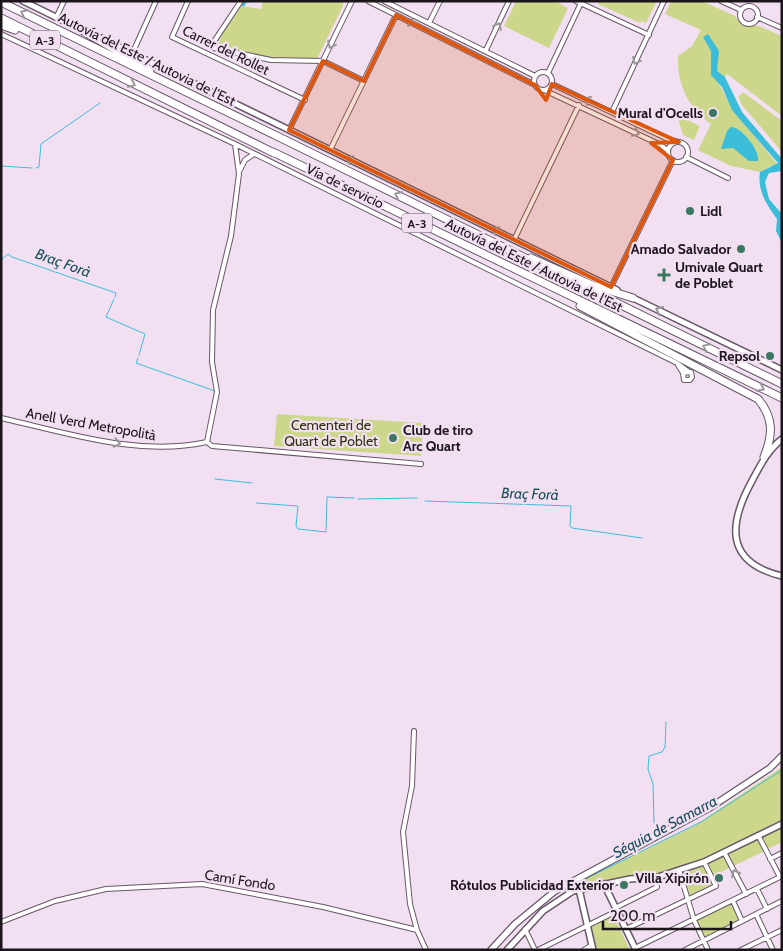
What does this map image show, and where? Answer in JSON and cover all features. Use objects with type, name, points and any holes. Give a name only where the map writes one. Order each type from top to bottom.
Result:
[{"type":"highway","name":"Autovía del Este / Autovia de l'Est","points":[[1,2],[782,384]]},
{"type":"highway","name":"Autovía del Este / Autovia de l'Est","points":[[1,18],[559,292],[782,398]]},
{"type":"highway","points":[[1,25],[74,59],[89,62]]},
{"type":"highway","points":[[80,29],[144,67],[179,84],[194,95]]},
{"type":"highway","points":[[521,255],[538,260],[592,285],[633,298]]},
{"type":"highway","points":[[559,292],[566,298],[758,399],[767,411],[772,426],[770,443],[764,457]]},
{"type":"main road","points":[[773,765],[782,756]]},
{"type":"main road","points":[[491,950],[515,924],[555,891],[711,807],[773,765],[782,761]]},
{"type":"street","points":[[23,1],[782,370]]},
{"type":"street","points":[[56,18],[64,1]]},
{"type":"street","points":[[132,54],[156,1]]},
{"type":"street","name":"Carrer del Rollet","points":[[188,1],[172,37],[305,100]]},
{"type":"street","points":[[241,1],[213,43],[214,48],[271,60],[323,61],[364,81]]},
{"type":"street","points":[[289,130],[352,1]]},
{"type":"street","points":[[368,1],[544,90],[661,145],[668,151],[673,160]]},
{"type":"street","points":[[384,1],[535,76]]},
{"type":"street","points":[[429,23],[440,1]]},
{"type":"street","points":[[486,50],[509,1]]},
{"type":"street","points":[[576,1],[582,2],[649,35]]},
{"type":"street","points":[[612,112],[664,1]]},
{"type":"street","points":[[721,1],[741,10]]},
{"type":"street","points":[[752,7],[755,1]]},
{"type":"street","points":[[548,73],[582,2]]},
{"type":"street","points":[[741,10],[745,7],[752,7],[756,10],[758,17],[782,28]]},
{"type":"street","points":[[741,10],[741,19],[745,23],[754,22],[758,17]]},
{"type":"street","points":[[330,150],[396,15]]},
{"type":"street","name":"Vía de servicio","points":[[1,34],[235,144],[677,363],[686,372]]},
{"type":"street","points":[[535,76],[540,72],[548,73],[552,78],[552,84]]},
{"type":"street","points":[[535,76],[535,85]]},
{"type":"street","points":[[552,84],[670,140],[679,142],[687,149],[686,157],[681,161],[673,160]]},
{"type":"street","points":[[544,90],[552,84]]},
{"type":"street","points":[[514,240],[579,105]]},
{"type":"street","points":[[668,151],[670,145],[679,142]]},
{"type":"street","points":[[235,144],[239,174],[231,236],[213,310],[212,362],[217,392],[207,442],[212,446],[422,464]]},
{"type":"street","points":[[239,174],[245,160],[254,154]]},
{"type":"street","points":[[686,157],[728,178]]},
{"type":"street","points":[[611,287],[673,160]]},
{"type":"street","name":"Anell Verd Metropolità","points":[[1,418],[143,448],[170,448],[207,442]]},
{"type":"street","points":[[782,439],[764,457],[738,509],[735,533],[739,548],[750,562],[782,576]]},
{"type":"street","points":[[414,730],[412,786],[403,832],[410,904],[417,930],[426,950]]},
{"type":"street","points":[[507,950],[543,910],[578,889],[653,877],[680,870],[704,862],[782,824]]},
{"type":"street","points":[[604,884],[636,949],[781,877],[758,835]]},
{"type":"street","points":[[724,852],[746,894]]},
{"type":"street","points":[[770,859],[782,853]]},
{"type":"street","points":[[626,929],[716,886],[704,862]]},
{"type":"street","points":[[680,870],[694,920],[708,950]]},
{"type":"street","points":[[526,930],[537,950],[588,925],[657,887],[653,877]]},
{"type":"street","name":"Camí Fondo","points":[[1,922],[55,901],[106,889],[202,884],[323,907],[417,930]]},
{"type":"street","points":[[757,888],[767,908]]},
{"type":"street","points":[[578,889],[593,948],[584,950]]},
{"type":"street","points":[[732,901],[742,921]]},
{"type":"street","points":[[685,950],[782,902]]},
{"type":"street","points":[[756,914],[774,950]]},
{"type":"street","points":[[741,950],[782,930]]},
{"type":"highlighted area","points":[[396,15],[535,85],[546,100],[552,84],[679,142],[651,143],[673,160],[611,287],[289,130],[323,61],[364,81]]},
{"type":"green space","points":[[263,1],[343,1],[343,6],[317,59],[270,58],[216,47],[224,31],[242,6],[261,9]]},
{"type":"green space","points":[[516,1],[555,1],[568,8],[549,48],[504,26]]},
{"type":"green space","points":[[599,1],[657,1],[646,23],[642,21],[640,23],[598,4]]},
{"type":"green space","points":[[671,1],[702,1],[735,16],[742,25],[759,26],[782,36],[782,116],[727,74],[719,84],[733,110],[778,165],[770,166],[760,172],[731,166],[698,150],[711,124],[690,103],[679,76],[678,56],[692,46],[701,30],[665,14]]},
{"type":"green space","points":[[743,92],[782,121],[782,152],[742,105],[738,97]]},
{"type":"green space","points":[[677,115],[700,126],[694,140],[683,135]]},
{"type":"green space","name":"Cementeri de Quart de Poblet","points":[[277,414],[423,423],[421,456],[274,446]]},
{"type":"green space","points":[[782,767],[782,820],[705,859],[657,874],[583,884],[583,880],[694,826]]},
{"type":"green space","points":[[782,827],[782,842],[766,850],[760,836]]},
{"type":"green space","points":[[758,837],[765,851],[733,866],[726,853]]},
{"type":"green space","points":[[724,854],[731,867],[714,876],[707,862]]},
{"type":"green space","points":[[704,862],[713,884],[690,895],[681,871]]},
{"type":"green space","points":[[732,903],[741,920],[705,937],[696,920]]},
{"type":"green space","points":[[613,915],[630,950],[597,950],[591,926]]},
{"type":"water","points":[[708,34],[719,51],[717,71],[725,77],[742,112],[782,159],[782,171],[769,173],[765,182],[769,199],[782,214],[782,243],[776,231],[777,219],[761,192],[759,179],[760,172],[778,163],[732,110],[722,87],[711,75],[711,51],[703,37]]},
{"type":"water","points":[[731,127],[740,131],[749,140],[756,151],[758,161],[749,161],[733,148],[721,149],[727,131]]},
{"type":"waterway","points":[[36,168],[39,167],[41,144],[100,103]]},
{"type":"waterway","points":[[1,166],[32,168]]},
{"type":"waterway","name":"Braç Forà","points":[[1,260],[8,254],[116,293],[115,297]]},
{"type":"waterway","name":"Braç Forà","points":[[114,299],[106,317],[145,334],[139,355]]},
{"type":"waterway","name":"Braç Forà","points":[[138,358],[136,363],[215,391]]},
{"type":"waterway","name":"Braç Forà","points":[[215,479],[252,483]]},
{"type":"waterway","name":"Braç Forà","points":[[256,503],[298,506],[296,526],[298,529],[326,532],[327,497],[354,498]]},
{"type":"waterway","name":"Braç Forà","points":[[358,499],[417,498]]},
{"type":"waterway","name":"Braç Forà","points":[[425,501],[571,506],[570,526],[572,528],[642,538]]},
{"type":"waterway","name":"Braç Forà","points":[[654,823],[653,784],[648,769],[649,756],[662,752],[665,747],[666,722]]},
{"type":"waterway","name":"Séquia de Samarra","points":[[581,881],[701,822],[782,770]]},
{"type":"place","name":"Mural d'Ocells","points":[[713,113]]},
{"type":"place","name":"Lidl","points":[[690,211]]},
{"type":"place","name":"Amado Salvador","points":[[741,249]]},
{"type":"place","name":"Umivale Quart de Poblet","points":[[664,275]]},
{"type":"place","name":"Repsol","points":[[770,356]]},
{"type":"place","name":"Club de tiro Arc Quart","points":[[393,438]]},
{"type":"place","name":"Villa Xipirón","points":[[719,878]]},
{"type":"place","name":"Rótulos Publicidad Exterior","points":[[624,885]]}]
